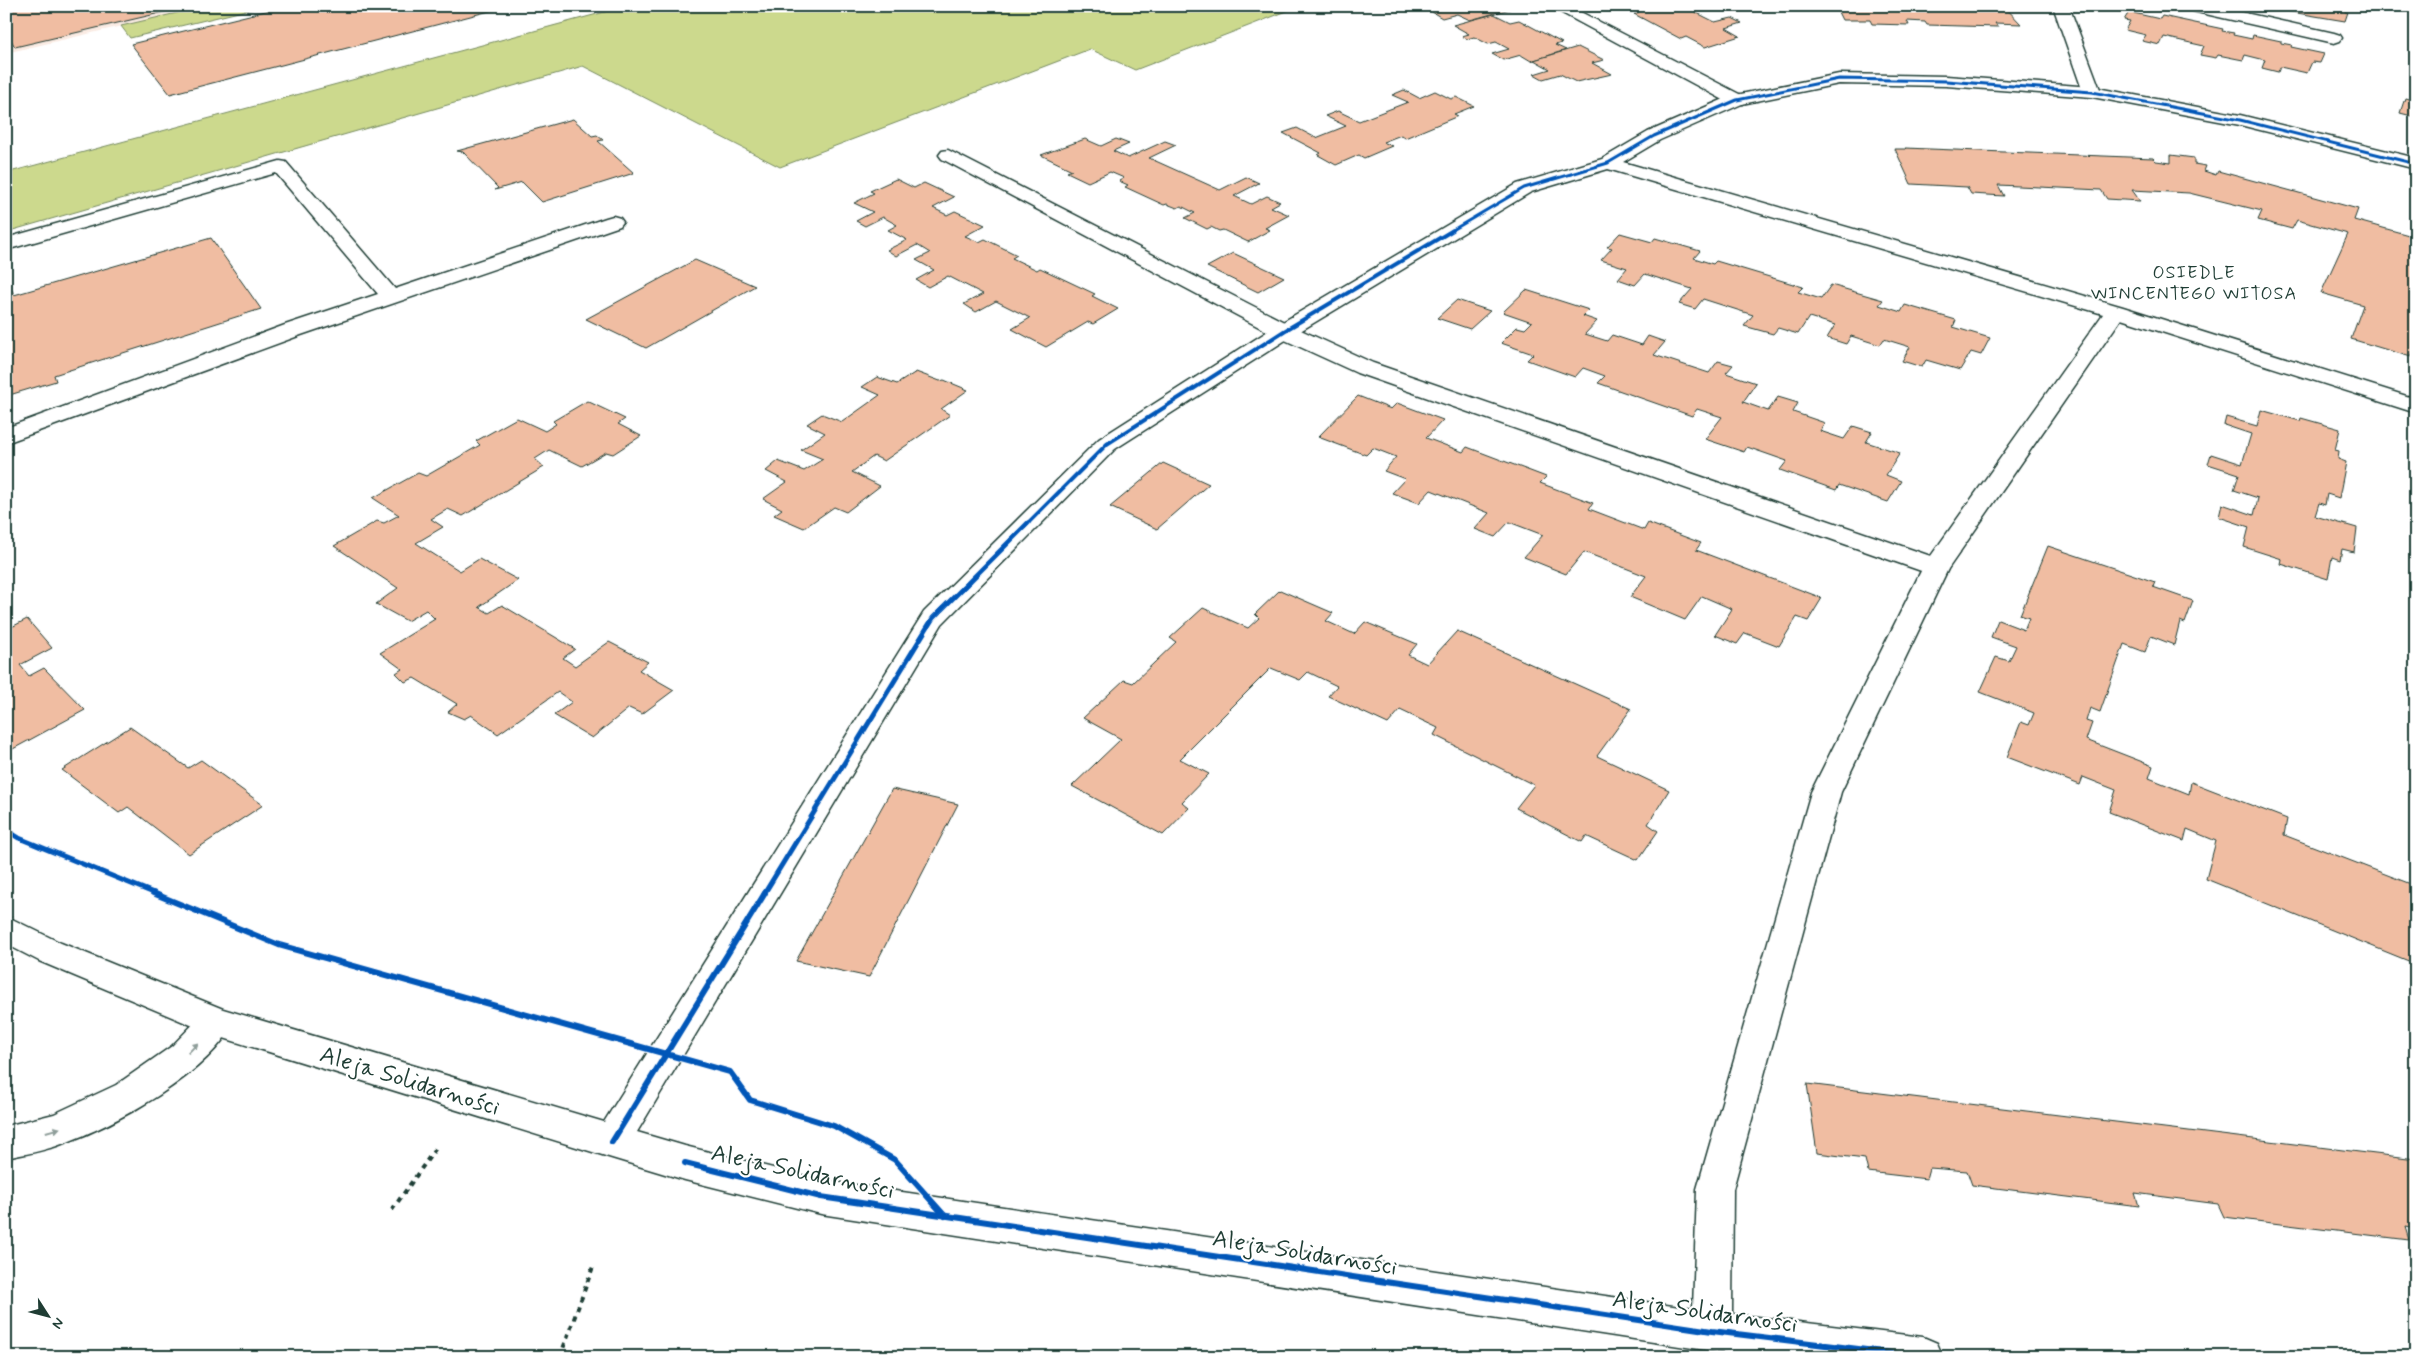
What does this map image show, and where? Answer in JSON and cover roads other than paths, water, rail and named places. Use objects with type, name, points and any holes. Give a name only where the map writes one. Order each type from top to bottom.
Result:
[{"type":"street","points":[[1557,6],[1737,100]]},
{"type":"street","points":[[2061,6],[2092,92]]},
{"type":"street","points":[[2192,6],[2334,38]]},
{"type":"street","points":[[612,1142],[675,1036],[933,618],[1107,444],[1284,331],[1524,188],[1608,162],[1654,136],[1737,100],[1839,79],[1946,81],[2092,92],[2240,120],[2416,164]]},
{"type":"street","points":[[948,155],[1284,331],[1365,368],[1936,567]]},
{"type":"street","points":[[1608,162],[2116,310],[2416,406]]},
{"type":"street","points":[[6,244],[280,166],[391,297]]},
{"type":"street","points":[[6,436],[293,330],[613,222]]},
{"type":"street","points":[[1712,1331],[1715,1189],[1826,792],[1936,567],[2116,310]]},
{"type":"street","name":"Aleja Solidarności","points":[[6,929],[50,952],[217,1022],[612,1142],[685,1163],[821,1197],[1712,1331],[1923,1357]]},
{"type":"street","points":[[6,1142],[59,1129],[128,1096],[184,1057],[217,1022]]},
{"type":"district","name":"OSIEDLE WINCENTEGO WITOSA","points":[[2194,282]]}]
